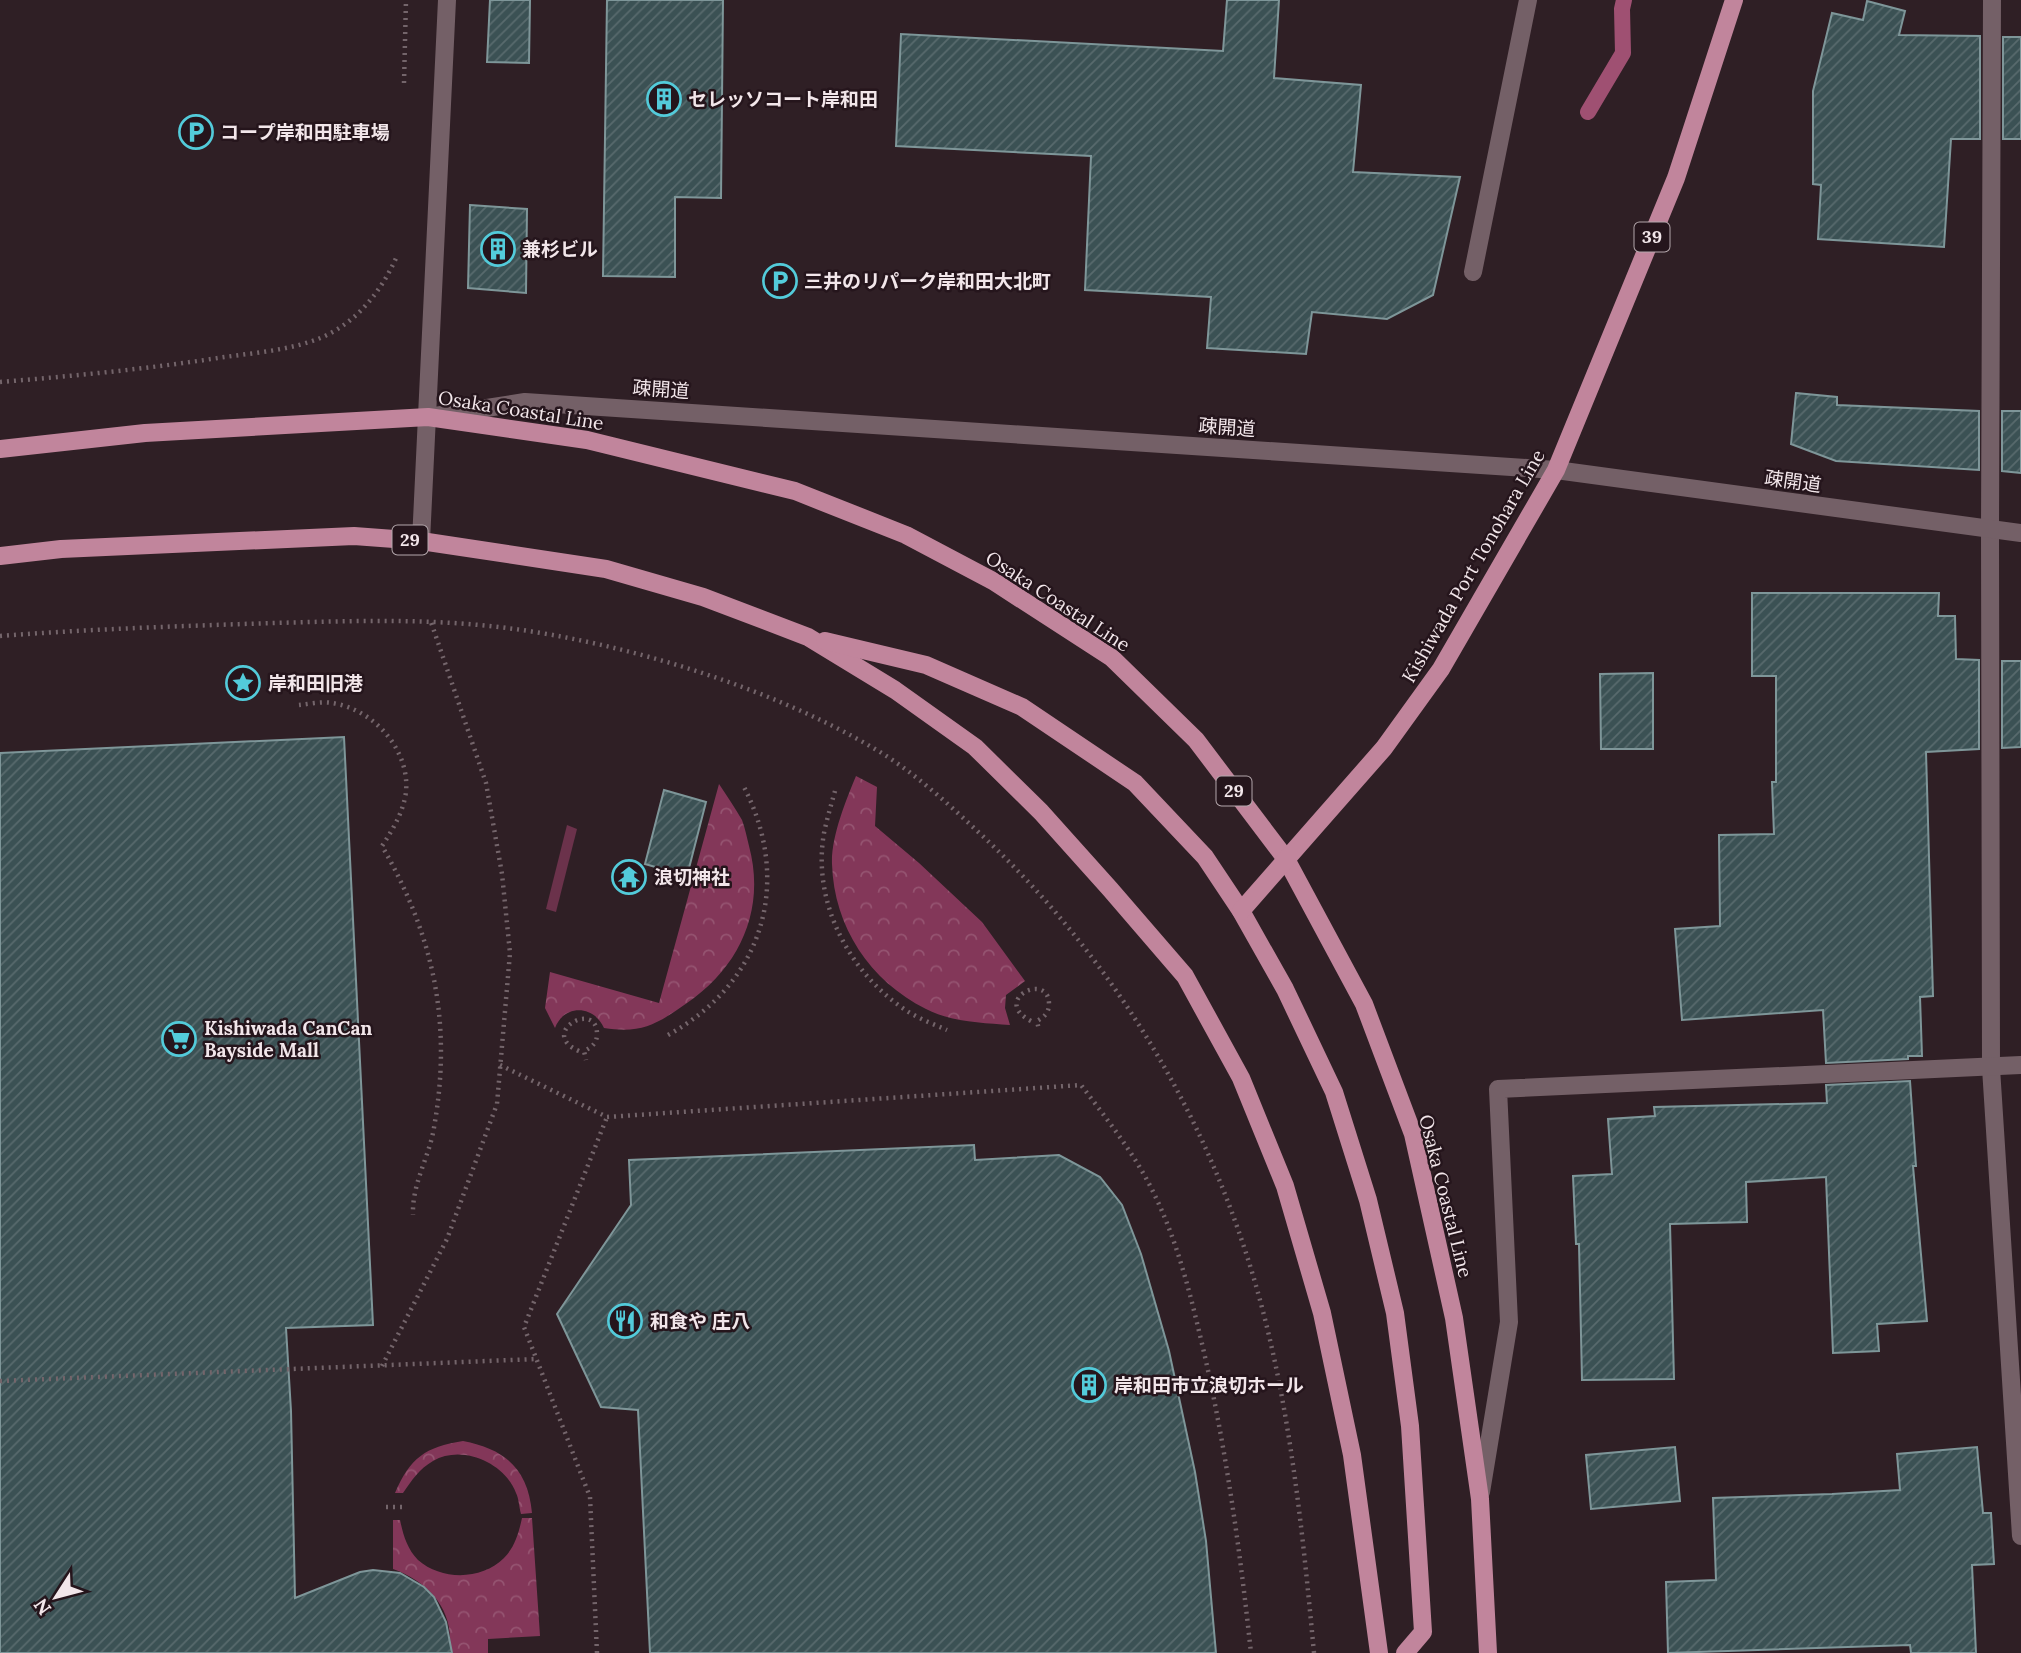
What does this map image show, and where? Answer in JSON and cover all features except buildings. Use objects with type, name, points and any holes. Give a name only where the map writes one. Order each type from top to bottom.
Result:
[{"type":"main road","name":"Kishiwada Port Tonohara Line","points":[[1241,911],[1384,748],[1441,669],[1556,470],[1676,178],[1734,0]]},
{"type":"main road","name":"Osaka Coastal Line","points":[[0,449],[145,432],[428,417],[587,440],[795,491],[906,535],[993,581],[1112,658],[1196,740],[1286,859],[1364,1004],[1413,1133],[1454,1318],[1480,1499],[1488,1653]]},
{"type":"main road","name":"29","points":[[0,556],[61,549],[354,536],[421,541],[606,569],[703,597],[807,637],[895,690],[975,747],[1041,812],[1185,976],[1241,1078],[1285,1186],[1322,1313],[1352,1455],[1379,1653]]},
{"type":"main road","points":[[807,637],[926,665],[1022,707],[1135,783],[1205,857],[1241,911],[1285,989],[1334,1092],[1368,1200],[1395,1313],[1410,1426],[1423,1632],[1405,1653]]},
{"type":"street","points":[[421,541],[447,0]]},
{"type":"street","points":[[1474,272],[1528,0]]},
{"type":"street","points":[[1992,0],[1992,1068],[2021,1536]]},
{"type":"street","name":"疎開道","points":[[428,417],[525,401],[1556,470],[2021,533]]},
{"type":"street","points":[[1480,1499],[1509,1322],[1498,1089],[2021,1065]]},
{"type":"path","points":[[0,382],[129,371],[282,349],[320,338],[353,319],[372,300],[387,279],[398,254]]},
{"type":"path","points":[[0,636],[108,628],[307,622],[430,622],[507,628],[582,641],[656,659],[799,711],[878,751],[949,804],[1014,864],[1073,932],[1126,1003],[1172,1080],[1211,1159],[1243,1242],[1267,1328],[1299,1493],[1314,1653]]},
{"type":"path","points":[[382,1366],[447,1238],[497,1104],[510,953],[502,874],[486,783],[430,622]]},
{"type":"path","points":[[299,705],[331,702],[361,712],[386,731],[401,758],[406,790],[399,820],[382,846],[402,882],[426,942],[439,1006],[441,1071],[432,1135],[413,1196],[413,1215]]},
{"type":"path","points":[[668,1035],[705,1011],[736,978],[752,949],[763,917],[767,895],[766,850],[758,817],[744,787]]},
{"type":"path","points":[[835,792],[824,835],[822,858],[823,881],[835,925],[857,965],[880,990],[906,1011],[947,1030]]},
{"type":"path","points":[[1031,1021],[1023,1017],[1017,1009],[1018,999],[1024,991],[1033,988],[1042,990],[1049,998],[1050,1008],[1045,1016],[1037,1021],[1039,1030]]},
{"type":"path","points":[[579,1051],[569,1047],[565,1039],[566,1028],[571,1021],[580,1018],[590,1021],[596,1028],[597,1038],[593,1046],[584,1051],[586,1060]]},
{"type":"path","points":[[500,1065],[607,1117],[1081,1085],[1133,1154],[1144,1174],[1173,1239],[1190,1292],[1215,1400],[1234,1507],[1251,1653]]},
{"type":"path","points":[[597,1653],[590,1497],[524,1327],[607,1117]]},
{"type":"path","points":[[0,1381],[536,1359]]},
{"type":"path","points":[[386,1507],[406,1507]]},
{"type":"green space","points":[[856,776],[877,787],[875,826],[982,922],[1025,981],[1006,995],[1005,1008],[1010,1025],[956,1019],[926,1009],[888,983],[859,950],[840,909],[832,864],[837,831]]},
{"type":"green space","points":[[719,784],[742,820],[753,869],[751,914],[734,954],[706,989],[658,1022],[629,1030],[617,1030],[604,1028],[593,1015],[579,1010],[565,1015],[555,1028],[545,1008],[550,972],[659,1003]]},
{"type":"green space","points":[[463,1441],[491,1449],[512,1464],[525,1484],[532,1513],[521,1514],[516,1493],[502,1473],[493,1465],[469,1456],[444,1456],[433,1461],[420,1471],[403,1493],[395,1493],[407,1471],[420,1456],[438,1447]]},
{"type":"green space","points":[[522,1518],[532,1518],[540,1636],[488,1639],[488,1653],[449,1653],[448,1624],[438,1600],[418,1582],[393,1569],[393,1520],[400,1520],[408,1546],[418,1560],[438,1572],[462,1575],[485,1571],[504,1558],[514,1544]]},
{"type":"shaded area","points":[[567,825],[577,829],[556,912],[546,909]]},
{"type":"waterway","points":[[1588,112],[1623,53],[1624,0]]},
{"type":"place","name":"セレッソコート岸和田","points":[[664,99]]},
{"type":"place","name":"コープ岸和田駐車場","points":[[196,132]]},
{"type":"place","name":"兼杉ビル","points":[[498,249]]},
{"type":"place","name":"三井のリパーク岸和田大北町","points":[[780,281]]},
{"type":"place","name":"岸和田旧港","points":[[243,683]]},
{"type":"place","name":"浪切神社","points":[[629,877]]},
{"type":"place","name":"Kishiwada CanCan Bayside Mall","points":[[179,1039]]},
{"type":"place","name":"和食や 庄八","points":[[625,1321]]},
{"type":"place","name":"岸和田市立浪切ホール","points":[[1089,1385]]}]
